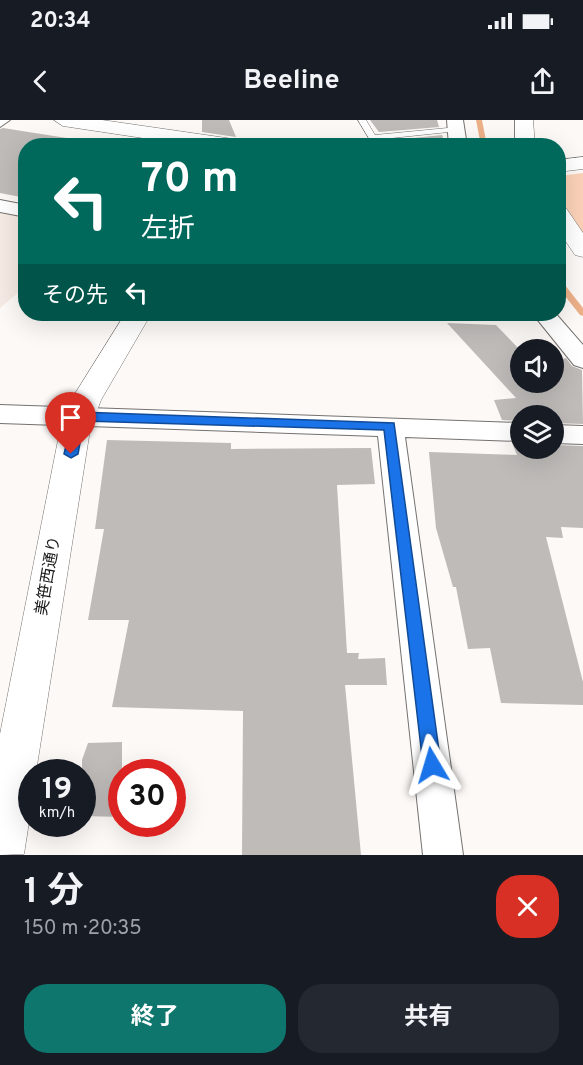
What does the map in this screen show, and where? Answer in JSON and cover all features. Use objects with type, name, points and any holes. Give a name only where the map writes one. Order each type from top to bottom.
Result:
[{"type":"street","points":[[63,120],[190,138]]},
{"type":"street","points":[[524,120],[525,138]]},
{"type":"street","points":[[566,165],[583,164]]},
{"type":"street","points":[[0,206],[18,209]]},
{"type":"street","points":[[566,225],[583,250]]},
{"type":"street","name":"美笹西通り","points":[[0,854],[79,416],[134,321]]},
{"type":"street","points":[[550,321],[583,360]]},
{"type":"street","points":[[0,414],[510,432]]},
{"type":"street","points":[[390,426],[443,855]]},
{"type":"street","points":[[564,434],[583,435]]},
{"type":"lane","points":[[362,120],[373,138],[457,132]]},
{"type":"shaded area","points":[[583,173],[583,234],[566,211],[566,175]]},
{"type":"shaded area","points":[[0,211],[18,215],[18,293],[0,308]]},
{"type":"building","points":[[202,120],[229,120],[236,137],[202,132]]},
{"type":"building","points":[[370,120],[437,120],[439,127],[379,132]]},
{"type":"building","points":[[0,129],[67,138],[18,138],[18,196],[0,193]]},
{"type":"building","points":[[442,135],[443,138],[414,138]]},
{"type":"building","points":[[447,323],[496,325],[510,340],[510,391]]},
{"type":"building","points":[[564,358],[566,358],[572,366],[582,370],[583,424],[564,423],[564,405],[510,405],[510,420],[502,420],[494,400],[516,398],[511,393],[564,393]]},
{"type":"building","points":[[107,440],[231,443],[231,449],[371,448],[375,484],[337,485],[347,653],[359,653],[358,659],[385,658],[387,685],[345,685],[361,855],[242,855],[243,711],[112,707],[129,620],[88,620],[104,529],[95,529]]},
{"type":"building","points":[[564,445],[583,446],[583,528],[561,527],[563,538],[546,537],[583,682],[583,705],[501,703],[490,648],[468,649],[456,587],[453,587],[436,528],[429,452],[510,455],[510,459],[564,459]]},
{"type":"building","points":[[122,742],[122,759],[108,759],[108,817],[96,816],[96,759],[82,759],[88,743]]},
{"type":"waterway","points":[[479,120],[482,138]]},
{"type":"waterway","points":[[566,292],[583,313]]},
{"type":"route","points":[[71,454],[79,416],[390,426],[432,765]]}]
